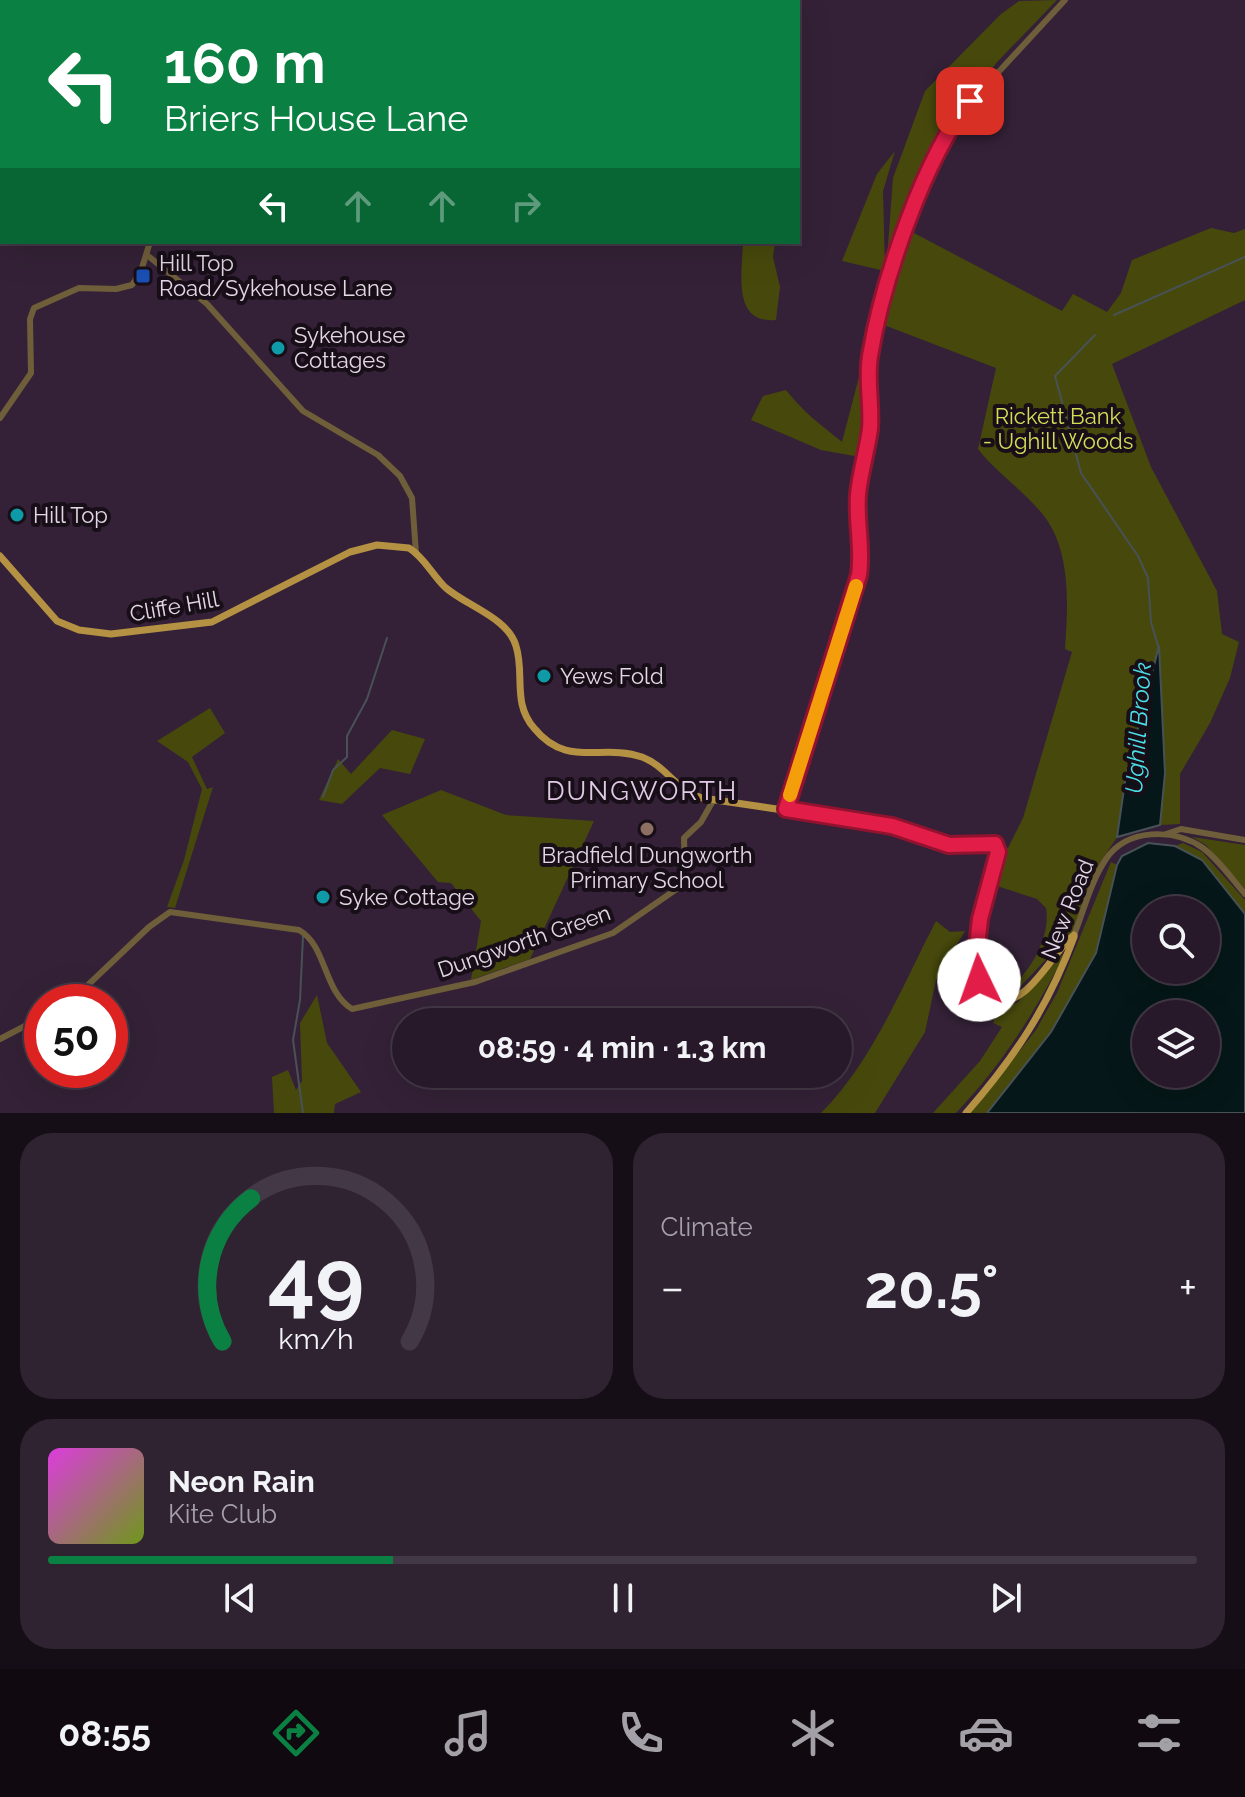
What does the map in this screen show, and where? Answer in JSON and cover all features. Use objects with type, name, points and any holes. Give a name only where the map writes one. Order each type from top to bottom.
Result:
[{"type":"main road","name":"Cliffe Hill","points":[[0,556],[57,621],[73,629],[111,634],[212,622],[363,548],[394,544],[416,553]]},
{"type":"main road","points":[[416,553],[459,598],[509,633],[517,651],[521,702],[528,720],[549,743],[574,753],[643,758],[656,764],[684,792],[714,799],[892,826],[949,845],[995,844],[998,852],[980,919],[976,956],[981,986],[994,1000],[1012,999],[1024,991],[1074,935]]},
{"type":"main road","name":"New Road","points":[[966,1113],[1007,1064],[1042,1012],[1074,935]]},
{"type":"street","points":[[786,809],[859,575],[863,552],[858,496],[870,423],[870,356],[900,241],[957,117],[1065,0]]},
{"type":"street","points":[[0,418],[31,373],[30,319],[34,308],[79,288],[127,288],[136,282],[150,244]]},
{"type":"street","points":[[147,255],[207,304],[303,411],[378,455],[400,476],[412,498],[416,553]]},
{"type":"street","name":"Dungworth Green","points":[[89,984],[139,935],[170,912],[299,930],[308,936],[335,992],[352,1009],[475,982],[619,929],[681,886],[685,874],[684,838],[701,822],[714,799]]},
{"type":"street","name":"New Road","points":[[1074,935],[1109,855],[1133,838],[1181,829],[1245,840]]},
{"type":"street","points":[[1166,834],[1204,849],[1245,894]]},
{"type":"street","points":[[0,1039],[24,1026]]},
{"type":"green space","points":[[1057,0],[998,61],[954,116],[887,259],[893,178],[925,91],[1001,14],[1019,1]]},
{"type":"green space","points":[[895,151],[883,191],[885,271],[842,261],[877,174]]},
{"type":"green space","name":"Rickett Bank - Ughill Woods","points":[[1211,228],[1234,233],[1245,229],[1245,300],[1112,364],[1151,467],[1217,591],[1222,634],[1239,642],[1230,678],[1210,723],[1180,774],[1180,824],[1160,825],[1165,773],[1159,651],[1126,775],[1117,837],[1098,866],[1072,932],[1015,992],[1000,997],[988,990],[981,973],[995,988],[1006,991],[1015,984],[1037,954],[1047,919],[1046,908],[1037,899],[994,885],[1003,847],[1008,848],[1023,818],[1072,652],[1065,649],[1067,595],[1063,559],[1050,525],[1040,511],[978,449],[996,368],[884,325],[912,232],[1062,311],[1073,294],[1107,312],[1121,293],[1132,260]]},
{"type":"green space","points":[[743,244],[775,244],[773,257],[780,287],[776,320],[762,319],[752,314],[746,305],[741,281]]},
{"type":"green space","points":[[859,377],[864,406],[860,457],[821,450],[751,420],[763,396],[786,390],[806,412],[842,442]]},
{"type":"green space","points":[[210,708],[225,733],[192,757],[207,789],[213,787],[175,908],[167,907],[184,860],[202,789],[188,762],[157,741]]},
{"type":"green space","points":[[392,730],[425,739],[410,774],[380,768],[342,804],[319,800],[338,759],[351,774]]},
{"type":"green space","points":[[441,790],[506,815],[594,821],[530,959],[471,980],[481,921],[451,883],[438,882],[382,815]]},
{"type":"green space","points":[[1192,837],[1245,845],[1245,889],[1206,845]]},
{"type":"green space","points":[[1183,843],[1202,852],[1245,900],[1245,914],[1202,860],[1175,846]]},
{"type":"green space","points":[[1111,862],[1117,865],[1096,953],[1051,1032],[987,1113],[970,1113],[1036,1030],[1057,993]]},
{"type":"green space","points":[[936,921],[950,932],[965,931],[936,980],[925,1032],[875,1113],[821,1113],[842,1088],[852,1088],[852,1075],[898,997]]},
{"type":"green space","points":[[1067,950],[1031,1015],[989,1075],[956,1113],[933,1113],[980,1061],[1002,1027],[993,1023],[1000,1007],[1017,1003]]},
{"type":"green space","points":[[317,995],[327,1043],[361,1092],[335,1104],[334,1113],[274,1113],[272,1077],[288,1070],[296,1090],[302,1081],[300,1023]]},
{"type":"shaded area","points":[[1159,646],[1165,773],[1160,825],[1117,837],[1126,775]]},
{"type":"shaded area","points":[[1148,843],[1175,846],[1202,860],[1245,914],[1245,1113],[987,1113],[1051,1032],[1096,953],[1117,865],[1122,856]]},
{"type":"waterway","name":"Ughill Brook","points":[[1114,315],[1245,257]]},
{"type":"waterway","name":"Ughill Brook","points":[[1095,335],[1055,376],[1081,473],[1138,556],[1148,578],[1151,622],[1159,649]]},
{"type":"waterway","points":[[323,797],[333,770],[347,757],[347,736],[367,699],[387,638]]},
{"type":"waterway","points":[[303,936],[300,1000],[293,1040],[303,1113]]},
{"type":"slow traffic","points":[[790,795],[856,586]]},
{"type":"place","name":"Hill Top Road/Sykehouse Lane","points":[[143,276]]},
{"type":"place","name":"Sykehouse Cottages","points":[[278,348]]},
{"type":"place","name":"Hill Top","points":[[17,515]]},
{"type":"place","name":"Yews Fold","points":[[544,676]]},
{"type":"place","name":"Bradfield Dungworth Primary School","points":[[647,829]]},
{"type":"place","name":"Syke Cottage","points":[[323,897]]},
{"type":"district","name":"DUNGWORTH","points":[[642,791]]},
{"type":"route","points":[[970,101],[957,117],[934,165],[891,267],[870,356],[869,436],[858,496],[863,552],[859,575],[786,809],[892,826],[949,845],[995,844],[998,852],[977,941],[979,980]]}]
